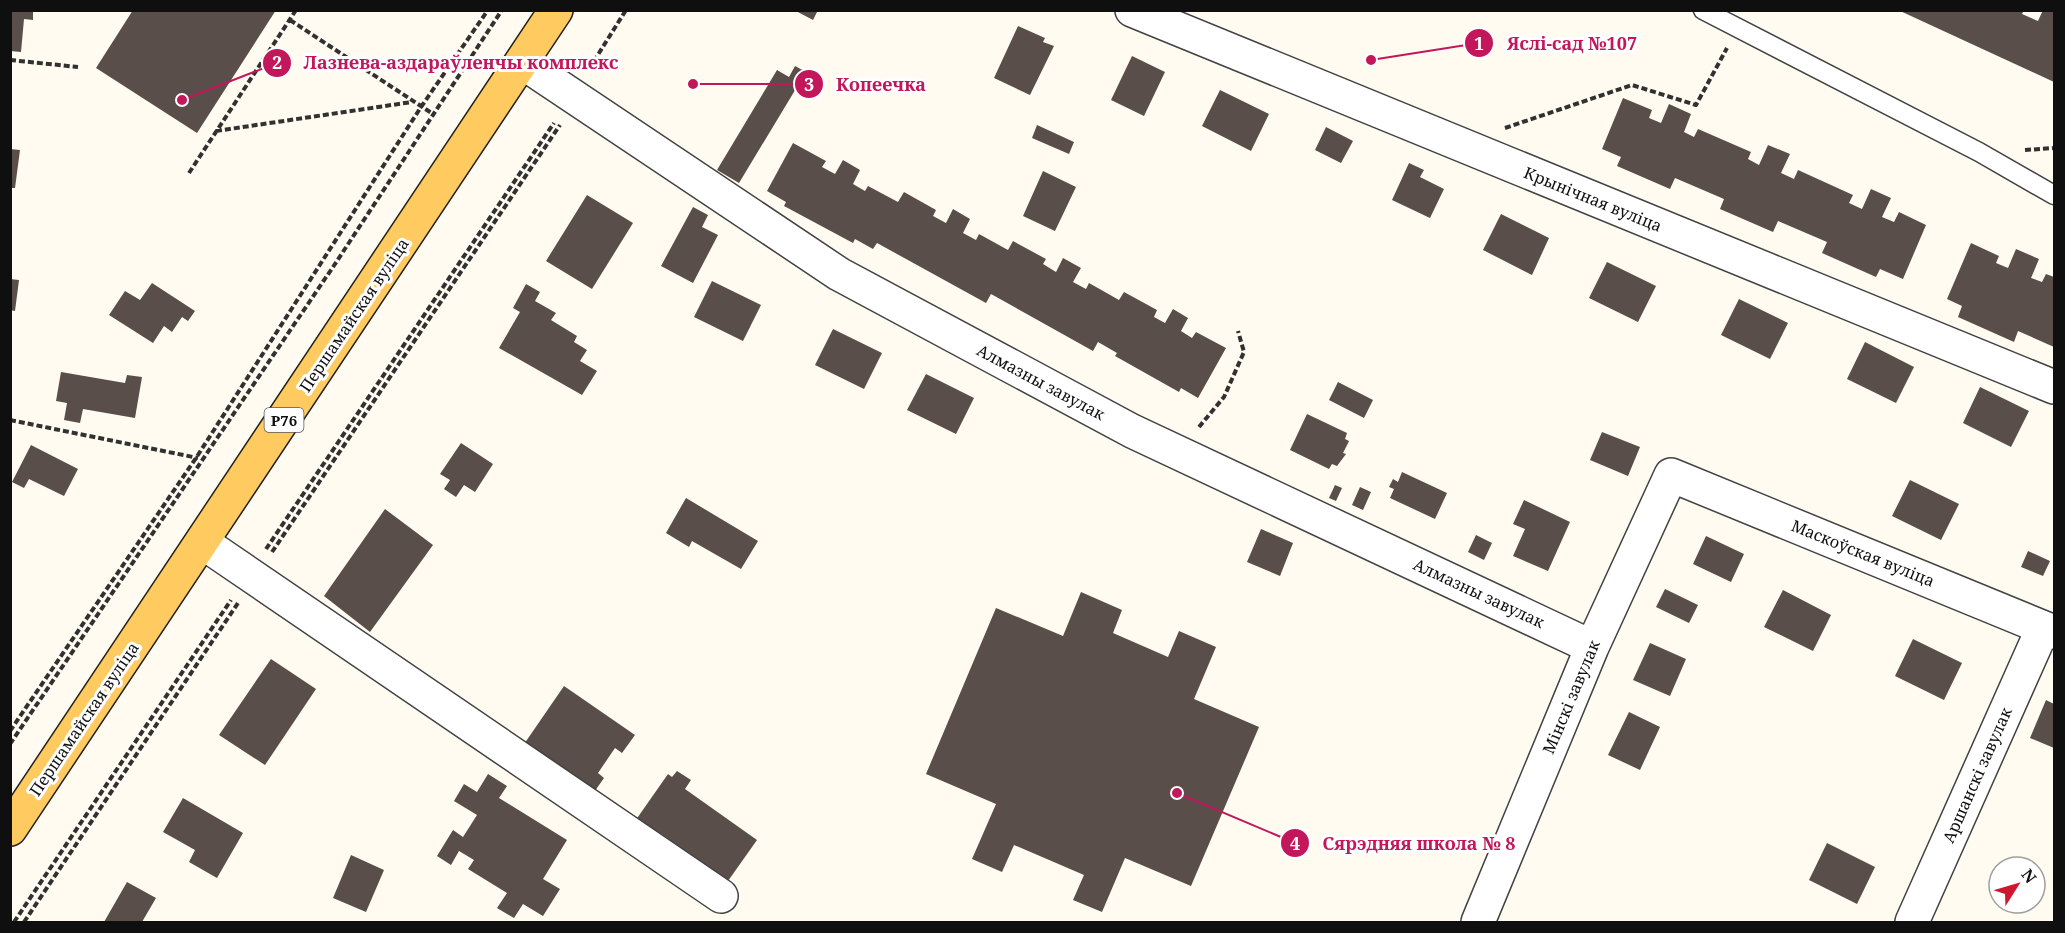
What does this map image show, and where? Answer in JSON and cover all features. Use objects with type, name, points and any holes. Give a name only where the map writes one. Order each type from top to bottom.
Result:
[{"type":"main road","name":"Першамайская вуліца","points":[[15,811],[202,542],[556,10]]},
{"type":"street","name":"Крынічная вуліца","points":[[1132,10],[2055,387]]},
{"type":"street","name":"Алмазны завулак","points":[[522,62],[839,274],[1178,452],[1592,646]]},
{"type":"street","name":"Мінскі завулак","points":[[1478,922],[1592,646],[1671,475]]},
{"type":"street","name":"Маскоўская вуліца","points":[[1671,475],[2049,630]]},
{"type":"street","points":[[202,542],[721,896]]},
{"type":"street","name":"Аршанскі завулак","points":[[1912,922],[2049,630]]},
{"type":"lane","points":[[1703,10],[1979,152],[2055,195]]},
{"type":"path","points":[[189,173],[296,10]]},
{"type":"path","points":[[10,731],[196,458],[421,107],[488,10]]},
{"type":"path","points":[[10,744],[203,460],[502,10]]},
{"type":"path","points":[[14,922],[575,98],[626,10]]},
{"type":"path","points":[[290,20],[433,114]]},
{"type":"path","points":[[1458,144],[1632,85],[1695,105],[1737,28]]},
{"type":"path","points":[[10,60],[78,67]]},
{"type":"path","points":[[216,131],[412,102]]},
{"type":"path","points":[[1178,452],[1224,397],[1244,352],[1238,331]]},
{"type":"path","points":[[10,420],[203,460]]},
{"type":"path","points":[[24,922],[251,577]]},
{"type":"building","points":[[10,10],[33,10],[33,20],[24,19],[21,52],[10,51]]},
{"type":"building","points":[[133,10],[276,10],[197,133],[96,68]]},
{"type":"building","points":[[794,10],[818,10],[813,20]]},
{"type":"building","points":[[1898,10],[2024,10],[2022,14],[2038,21],[2043,10],[2054,12],[2054,82]]},
{"type":"building","points":[[1018,26],[1045,38],[1043,42],[1054,46],[1030,95],[994,78]]},
{"type":"building","points":[[1132,56],[1165,72],[1144,116],[1111,100]]},
{"type":"building","points":[[795,66],[806,72],[739,183],[717,170],[777,70],[789,77]]},
{"type":"building","points":[[1220,90],[1269,114],[1251,151],[1202,126]]},
{"type":"building","points":[[1623,98],[1652,110],[1649,118],[1661,123],[1669,104],[1691,114],[1684,132],[1694,137],[1698,129],[1751,152],[1748,159],[1759,165],[1768,145],[1790,154],[1781,173],[1794,179],[1798,170],[1853,195],[1849,203],[1862,209],[1871,189],[1891,198],[1882,217],[1894,222],[1899,212],[1926,225],[1903,279],[1880,269],[1876,277],[1822,253],[1827,242],[1778,221],[1773,232],[1720,209],[1724,199],[1675,178],[1670,189],[1617,166],[1621,157],[1602,149]]},
{"type":"building","points":[[1037,125],[1074,142],[1069,154],[1032,138]]},
{"type":"building","points":[[1326,127],[1353,141],[1341,163],[1315,150]]},
{"type":"building","points":[[793,143],[826,161],[822,167],[835,174],[843,160],[860,170],[853,184],[865,191],[868,186],[898,202],[904,192],[936,210],[933,216],[946,223],[953,209],[970,219],[963,233],[976,240],[979,234],[1008,250],[1013,241],[1046,259],[1043,264],[1056,272],[1063,258],[1081,268],[1073,282],[1086,289],[1089,283],[1119,300],[1124,292],[1157,310],[1154,317],[1165,323],[1173,309],[1188,318],[1181,331],[1192,338],[1196,332],[1226,348],[1198,398],[1181,388],[1179,392],[1115,356],[1117,353],[1098,342],[1093,351],[991,294],[986,303],[877,243],[873,249],[855,239],[853,243],[784,206],[786,202],[767,191]]},
{"type":"building","points":[[10,149],[20,150],[15,188],[10,188]]},
{"type":"building","points":[[1409,163],[1424,170],[1420,177],[1444,189],[1430,218],[1392,200]]},
{"type":"building","points":[[1043,171],[1076,187],[1055,231],[1023,216]]},
{"type":"building","points":[[587,195],[633,223],[592,289],[546,261]]},
{"type":"building","points":[[693,207],[708,215],[702,227],[718,235],[693,283],[661,266]]},
{"type":"building","points":[[1501,214],[1549,238],[1532,275],[1483,250]]},
{"type":"building","points":[[1971,243],[1999,256],[1996,263],[2008,268],[2016,249],[2039,259],[2031,278],[2042,282],[2046,274],[2054,277],[2054,347],[2018,331],[2014,342],[1958,317],[1962,306],[1947,299]]},
{"type":"building","points":[[1607,262],[1656,286],[1638,322],[1589,298]]},
{"type":"building","points":[[10,279],[19,280],[15,311],[10,310]]},
{"type":"building","points":[[712,281],[761,305],[743,341],[694,317]]},
{"type":"building","points":[[152,283],[195,311],[188,321],[182,317],[172,332],[164,326],[153,343],[109,315],[125,291],[140,300]]},
{"type":"building","points":[[526,284],[540,292],[535,301],[556,313],[551,320],[577,336],[574,342],[587,350],[580,361],[597,371],[582,395],[499,348],[520,312],[513,308]]},
{"type":"building","points":[[1739,299],[1788,323],[1770,359],[1721,335]]},
{"type":"building","points":[[833,329],[882,353],[864,389],[815,365]]},
{"type":"building","points":[[1865,342],[1914,367],[1896,403],[1847,379]]},
{"type":"building","points":[[61,372],[125,383],[127,375],[142,377],[135,418],[83,409],[80,423],[64,420],[67,403],[56,401]]},
{"type":"building","points":[[926,374],[974,398],[956,434],[907,410]]},
{"type":"building","points":[[1338,382],[1373,400],[1364,418],[1329,400]]},
{"type":"building","points":[[1980,387],[2029,411],[2011,447],[1963,423]]},
{"type":"building","points":[[1307,414],[1347,433],[1345,439],[1349,441],[1343,453],[1346,454],[1337,466],[1332,464],[1329,469],[1290,450]]},
{"type":"building","points":[[1602,432],[1640,447],[1628,476],[1590,460]]},
{"type":"building","points":[[461,443],[493,464],[475,492],[464,485],[456,497],[444,489],[450,480],[440,474]]},
{"type":"building","points":[[31,445],[78,469],[64,496],[29,479],[24,488],[12,482]]},
{"type":"building","points":[[1402,472],[1447,493],[1435,519],[1390,498],[1394,489],[1389,487],[1393,479],[1398,482]]},
{"type":"building","points":[[1910,480],[1959,504],[1941,540],[1892,516]]},
{"type":"building","points":[[1335,485],[1342,488],[1336,501],[1329,498]]},
{"type":"building","points":[[1360,487],[1371,492],[1363,510],[1352,505]]},
{"type":"building","points":[[686,498],[758,541],[741,569],[692,541],[689,547],[666,533]]},
{"type":"building","points":[[1524,500],[1570,522],[1548,571],[1513,556],[1525,529],[1513,524]]},
{"type":"building","points":[[385,509],[433,545],[370,632],[324,596]]},
{"type":"building","points":[[1261,529],[1293,543],[1280,576],[1247,562]]},
{"type":"building","points":[[1476,535],[1492,543],[1484,560],[1468,552]]},
{"type":"building","points":[[1706,536],[1744,554],[1731,582],[1693,564]]},
{"type":"building","points":[[2028,551],[2050,561],[2043,576],[2021,567]]},
{"type":"building","points":[[1665,589],[1698,605],[1689,623],[1656,607]]},
{"type":"building","points":[[1783,590],[1831,615],[1813,651],[1764,627]]},
{"type":"building","points":[[1081,592],[1122,610],[1113,633],[1168,657],[1179,631],[1216,647],[1194,699],[1259,727],[1191,886],[1125,858],[1102,912],[1073,900],[1084,875],[1014,845],[1002,872],[972,859],[996,804],[926,774],[996,608],[1063,636]]},
{"type":"building","points":[[1913,639],[1962,663],[1944,700],[1895,676]]},
{"type":"building","points":[[1650,643],[1686,659],[1670,696],[1633,680]]},
{"type":"building","points":[[271,659],[316,689],[265,765],[219,735]]},
{"type":"building","points":[[564,686],[635,735],[622,753],[615,748],[598,773],[604,778],[590,798],[520,750]]},
{"type":"building","points":[[2046,700],[2054,704],[2054,748],[2030,738]]},
{"type":"building","points":[[1629,712],[1660,727],[1640,770],[1608,755]]},
{"type":"building","points":[[677,771],[691,780],[685,789],[757,840],[728,881],[660,833],[655,839],[633,824],[668,774],[672,777]]},
{"type":"building","points":[[488,774],[507,786],[499,798],[567,840],[543,879],[560,889],[543,916],[523,904],[514,918],[497,908],[507,893],[468,869],[474,860],[459,851],[451,865],[437,856],[453,830],[463,837],[477,815],[454,801],[464,784],[477,792]]},
{"type":"building","points":[[183,798],[243,833],[217,878],[189,862],[195,850],[163,832]]},
{"type":"building","points":[[1827,843],[1875,867],[1857,904],[1809,880]]},
{"type":"building","points":[[351,855],[384,870],[366,912],[333,898]]},
{"type":"building","points":[[127,882],[156,898],[142,922],[104,922]]},
{"type":"place","name":"Яслі-сад №107","points":[[1371,60]]},
{"type":"place","name":"Копеечка","points":[[693,84]]},
{"type":"place","name":"Лазнева-аздараўленчы комплекс","points":[[182,100]]},
{"type":"place","name":"Сярэдняя школа № 8","points":[[1177,793]]}]
